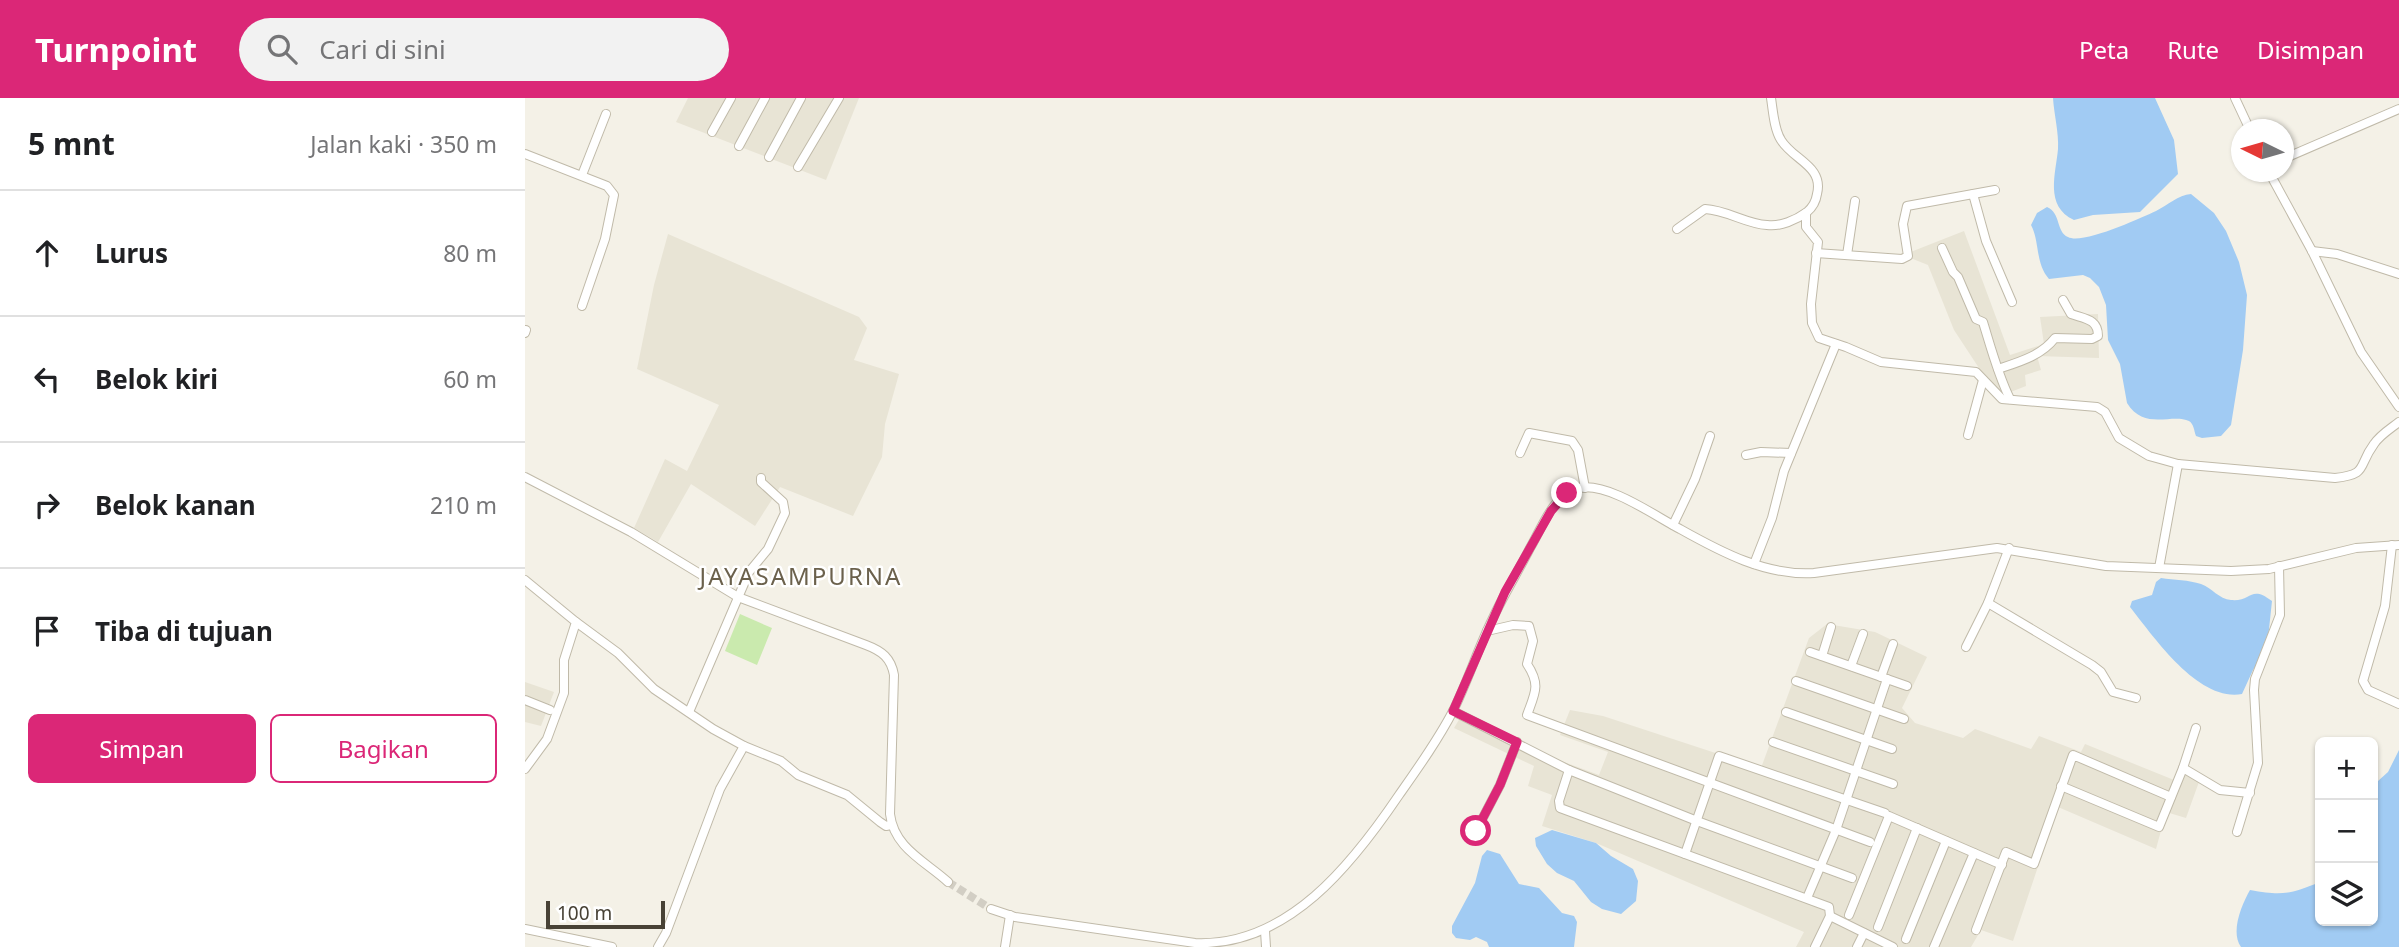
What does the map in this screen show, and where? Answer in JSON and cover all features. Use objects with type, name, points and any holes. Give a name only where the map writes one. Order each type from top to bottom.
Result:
[{"type":"street","points":[[712,132],[731,98]]},
{"type":"street","points":[[740,146],[765,98]]},
{"type":"street","points":[[769,157],[801,98]]},
{"type":"street","points":[[798,167],[839,98]]},
{"type":"street","points":[[1677,229],[1705,209],[1767,226],[1781,225],[1806,213],[1817,199],[1818,180],[1813,170],[1781,139],[1772,98]]},
{"type":"street","points":[[2235,98],[2245,119]]},
{"type":"street","points":[[2294,155],[2399,109]]},
{"type":"street","points":[[582,175],[606,114]]},
{"type":"street","points":[[525,154],[607,186],[614,195],[605,239],[582,306]]},
{"type":"street","points":[[2274,182],[2312,251],[2361,352],[2399,407]]},
{"type":"street","points":[[1817,253],[1905,258],[1908,251],[1903,224],[1907,206],[1995,190]]},
{"type":"street","points":[[1973,194],[1986,240],[2011,302]]},
{"type":"street","points":[[1847,255],[1855,201]]},
{"type":"street","points":[[1806,213],[1806,227],[1817,240],[1811,304],[1812,323],[1819,338],[1881,362],[1976,372],[2002,399],[2097,407],[2105,412],[2119,438],[2126,443],[2149,456],[2178,464],[2335,478],[2352,476],[2362,468],[2377,440],[2399,422]]},
{"type":"street","points":[[1942,248],[1976,319],[1983,321],[2010,400]]},
{"type":"street","points":[[2312,251],[2337,254],[2399,274]]},
{"type":"street","points":[[1998,369],[2042,352],[2055,338],[2092,339],[2098,336],[2098,328],[2093,321],[2071,314],[2063,300]]},
{"type":"street","points":[[1754,564],[1772,518],[1779,485],[1836,344]]},
{"type":"street","points":[[1968,435],[1983,380]]},
{"type":"street","points":[[1520,453],[1529,433],[1572,441],[1578,450],[1585,488]]},
{"type":"street","points":[[1673,525],[1695,479],[1710,436]]},
{"type":"street","points":[[1746,455],[1761,452],[1791,453]]},
{"type":"street","points":[[2159,568],[2178,464]]},
{"type":"street","points":[[525,477],[631,531],[738,597],[866,645],[890,659],[894,675],[891,825],[907,850],[948,882]]},
{"type":"street","points":[[689,712],[749,572],[768,548],[785,513],[783,502],[761,482],[761,478]]},
{"type":"street","points":[[991,909],[1010,915],[1206,944],[1236,941],[1265,931],[1306,905],[1343,870],[1426,757],[1453,711],[1505,592],[1556,504],[1567,493],[1585,488],[1618,496],[1707,544],[1754,564],[1800,574],[1991,548],[2009,548],[2082,564],[2231,571],[2269,569],[2355,548],[2396,545],[2385,606],[2363,681],[2368,690],[2399,704]]},
{"type":"street","points":[[1966,647],[2009,548]]},
{"type":"street","points":[[2237,832],[2255,777],[2259,750],[2255,679],[2280,615],[2279,566]]},
{"type":"street","points":[[525,580],[618,653],[654,689],[744,746],[781,761],[798,775],[847,795],[880,822],[891,825]]},
{"type":"street","points":[[1987,603],[2101,672],[2113,692],[2136,698]]},
{"type":"street","points":[[525,769],[547,739],[564,693],[564,660],[576,622]]},
{"type":"street","points":[[1487,631],[1513,625],[1529,626],[1533,641],[1527,664],[1534,675],[1537,688],[1527,715],[1870,842]]},
{"type":"street","points":[[1822,656],[1831,627]]},
{"type":"street","points":[[1851,666],[1863,634]]},
{"type":"street","points":[[1807,898],[1836,830],[1877,709],[1893,643]]},
{"type":"street","points":[[1810,652],[1907,686]]},
{"type":"street","points":[[1796,681],[1903,719]]},
{"type":"street","points":[[525,700],[550,710]]},
{"type":"street","points":[[1453,711],[1569,770],[1852,878]]},
{"type":"street","points":[[1786,712],[1892,749]]},
{"type":"street","points":[[2061,786],[2159,827],[2196,728]]},
{"type":"street","points":[[1476,831],[1500,785],[1517,742]]},
{"type":"street","points":[[1773,742],[1893,784]]},
{"type":"street","points":[[658,947],[666,933],[720,789],[744,746]]},
{"type":"street","points":[[1976,930],[2006,852],[2034,863],[2073,755],[2171,797]]},
{"type":"street","points":[[1685,854],[1720,756],[1885,813]]},
{"type":"street","points":[[2183,768],[2220,790],[2250,793]]},
{"type":"street","points":[[1569,770],[1559,801],[1560,808],[1829,907],[1830,916],[1815,947]]},
{"type":"street","points":[[1849,915],[1889,816],[2001,865]]},
{"type":"street","points":[[1878,927],[1917,828]]},
{"type":"street","points":[[1906,939],[1947,841]]},
{"type":"street","points":[[1934,947],[1974,853]]},
{"type":"street","points":[[1005,947],[1010,915]]},
{"type":"street","points":[[1830,916],[1893,947]]},
{"type":"street","points":[[525,929],[612,947]]},
{"type":"street","points":[[1265,931],[1266,947]]},
{"type":"street","points":[[1857,947],[1864,933]]},
{"type":"shaded area","points":[[688,98],[859,98],[826,180],[676,122]]},
{"type":"shaded area","points":[[1964,231],[2010,355],[2044,344],[2040,317],[2098,314],[2099,358],[2037,356],[2041,370],[2025,375],[2026,386],[1998,397],[1954,330],[1928,265],[1903,255]]},
{"type":"shaded area","points":[[668,234],[859,317],[867,328],[854,360],[899,374],[885,424],[882,457],[853,516],[780,487],[755,526],[691,484],[658,542],[634,528],[665,459],[687,471],[719,405],[637,369],[654,285]]},
{"type":"shaded area","points":[[1827,624],[1875,632],[1927,657],[1902,708],[1915,723],[1963,738],[1975,729],[2031,749],[2039,736],[2081,752],[2085,744],[2174,780],[2179,771],[2200,779],[2186,818],[2166,812],[2156,849],[2058,807],[2013,941],[1981,930],[1971,947],[1796,947],[1804,932],[1596,843],[1542,826],[1552,795],[1528,786],[1534,766],[1454,728],[1463,713],[1556,759],[1599,775],[1608,752],[1560,735],[1570,710],[1603,716],[1761,768],[1809,638]]},
{"type":"shaded area","points":[[525,682],[554,692],[541,726],[525,722]]},
{"type":"green space","points":[[740,614],[772,628],[757,665],[725,651]]},
{"type":"water","points":[[2053,98],[2155,98],[2174,140],[2178,174],[2140,212],[2093,215],[2074,220],[2065,214],[2055,198],[2058,143]]},
{"type":"water","points":[[2191,194],[2214,213],[2226,231],[2239,262],[2247,295],[2243,350],[2231,425],[2221,436],[2202,438],[2196,436],[2189,421],[2150,419],[2141,416],[2127,403],[2120,364],[2108,340],[2106,305],[2099,287],[2083,275],[2049,279],[2042,266],[2031,225],[2037,213],[2047,207],[2054,214],[2064,235],[2086,237],[2125,224],[2156,211],[2177,198]]},
{"type":"water","points":[[2161,578],[2201,584],[2219,596],[2231,600],[2259,594],[2272,601],[2267,648],[2242,694],[2226,694],[2209,688],[2194,678],[2164,650],[2130,607],[2132,601],[2152,595],[2156,582]]},
{"type":"water","points":[[2399,750],[2399,947],[2241,947],[2237,926],[2250,890],[2286,893],[2315,884],[2315,926],[2378,926],[2378,781],[2388,772]]},
{"type":"water","points":[[1552,830],[1596,843],[1633,869],[1638,881],[1636,901],[1621,914],[1602,909],[1591,902],[1574,881],[1557,873],[1547,864],[1536,846],[1535,838]]},
{"type":"water","points":[[1487,850],[1500,854],[1519,884],[1539,888],[1562,913],[1574,916],[1577,922],[1574,947],[1489,947],[1487,942],[1476,937],[1470,940],[1456,938],[1452,933],[1452,926],[1475,883],[1482,856]]},
{"type":"tunnel","points":[[948,882],[991,909]]},
{"type":"district","name":"JAYASAMPURNA","points":[[801,577]]},
{"type":"route","points":[[1476,831],[1500,785],[1517,742],[1453,711],[1505,592],[1551,511],[1567,493]]}]
